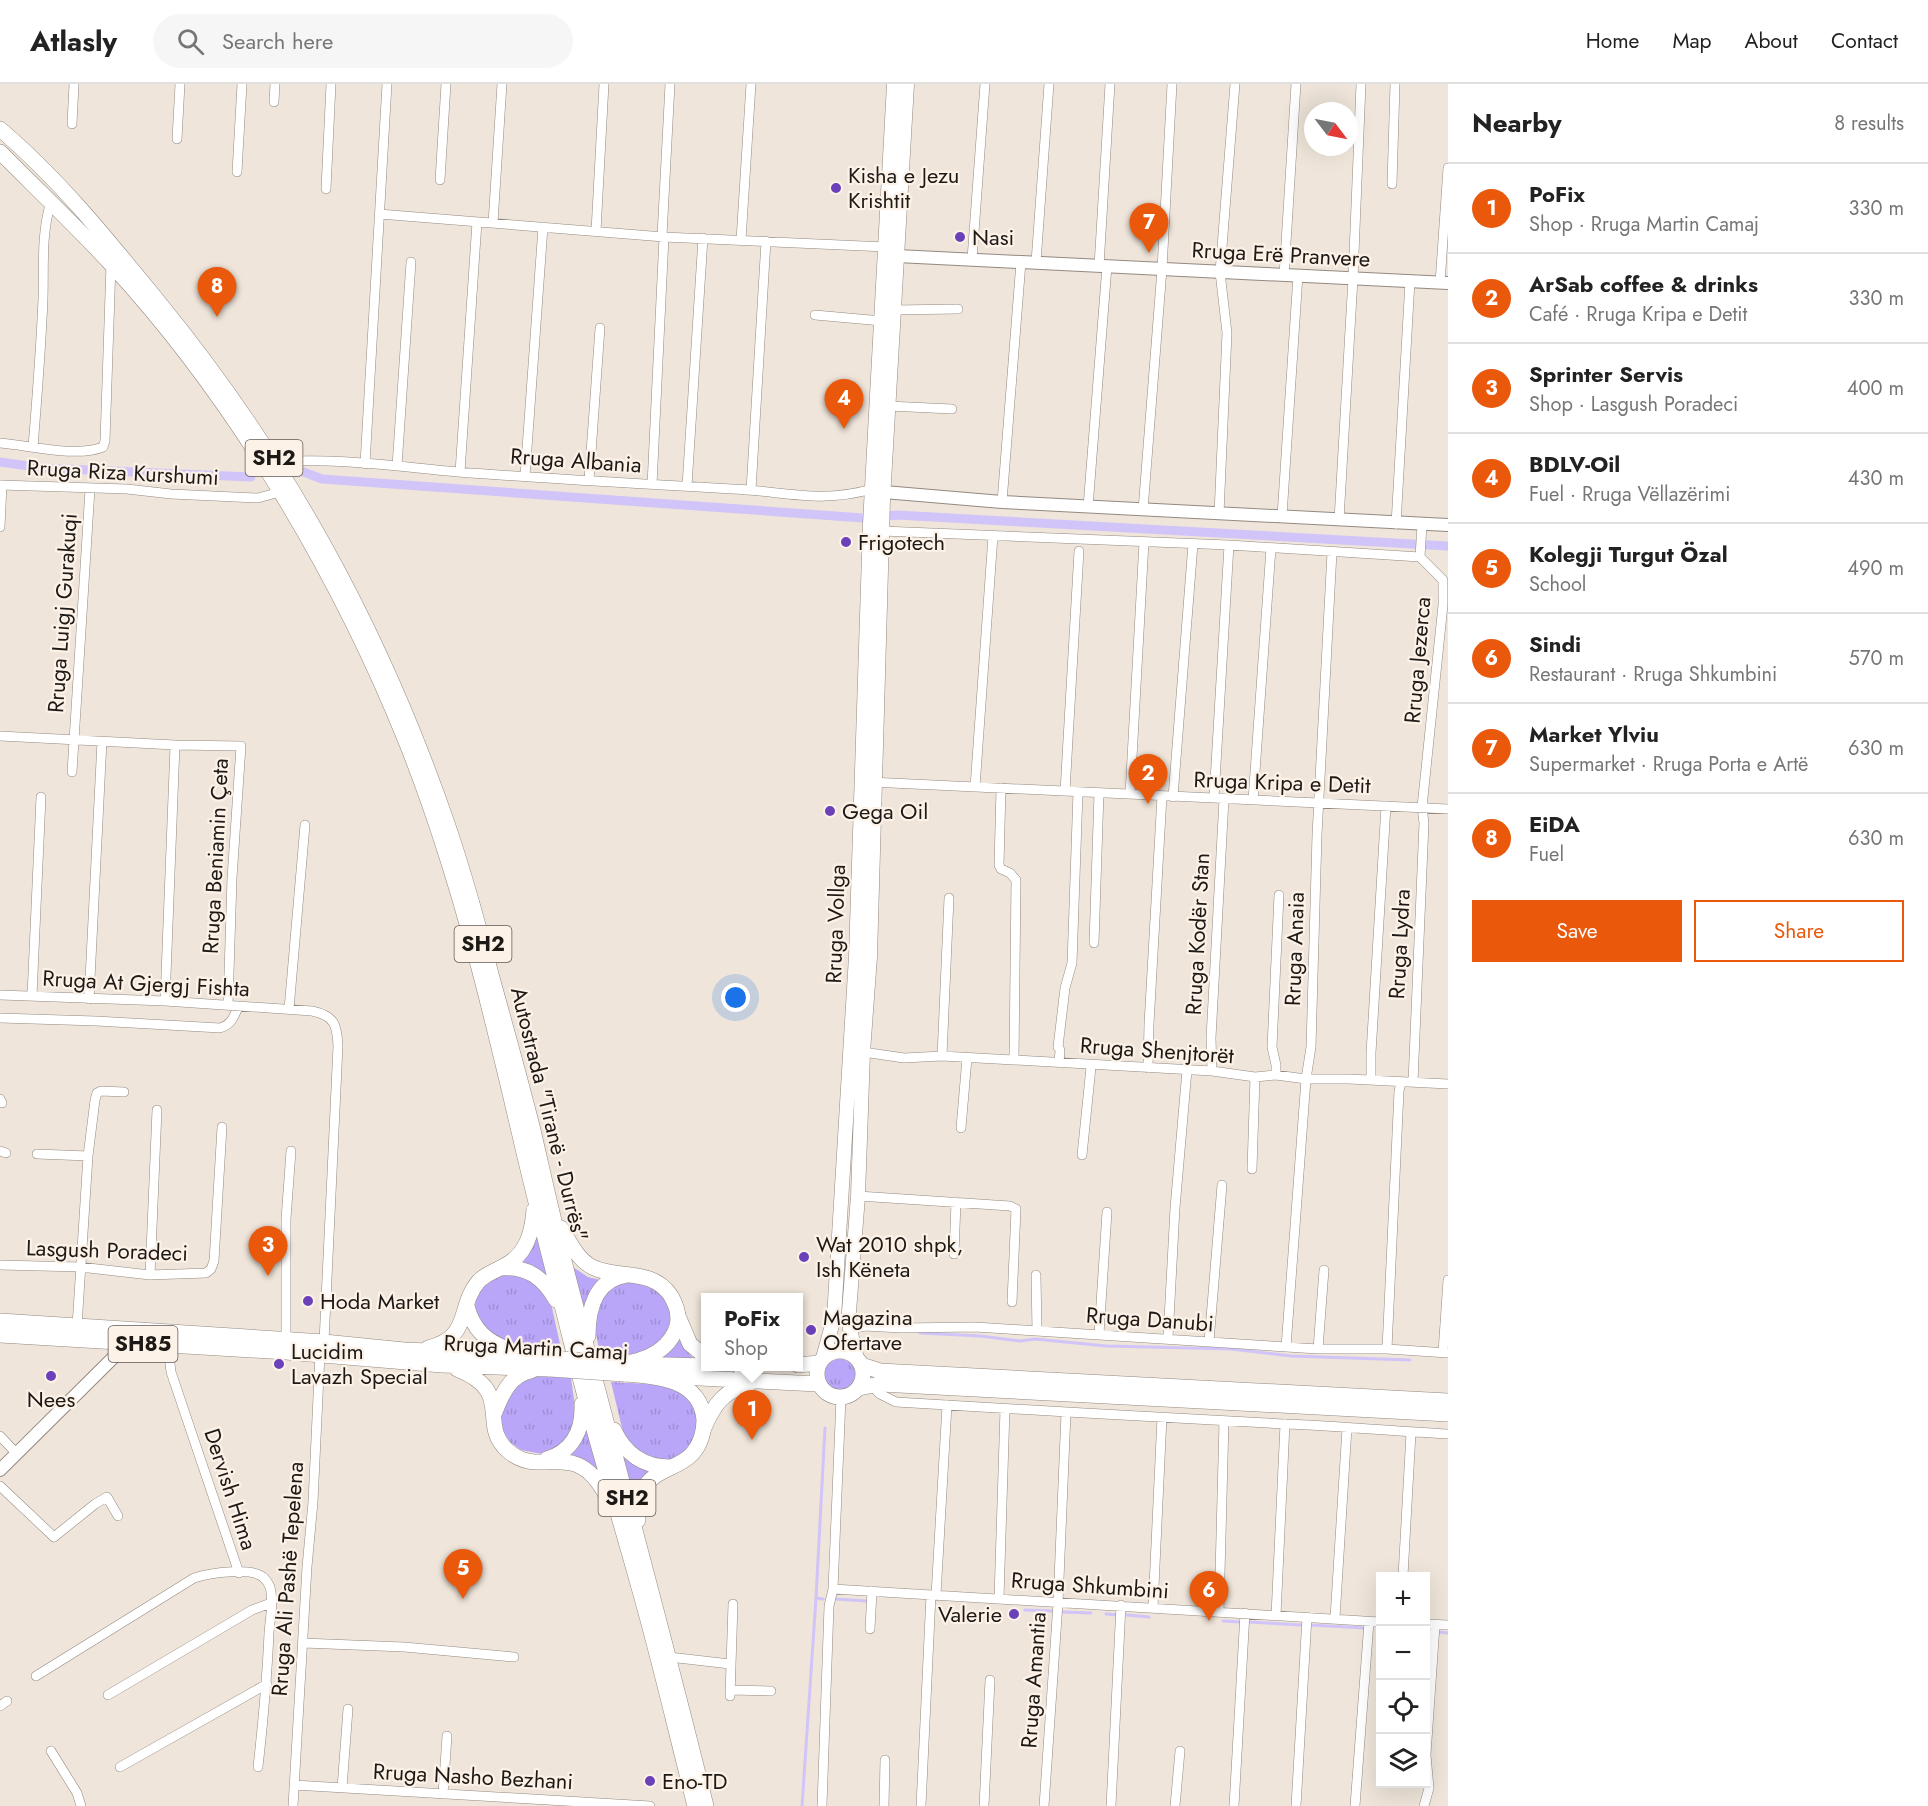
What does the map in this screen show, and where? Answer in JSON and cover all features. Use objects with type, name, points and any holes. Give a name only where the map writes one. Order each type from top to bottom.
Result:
[{"type":"main road","points":[[877,494],[888,406],[894,310],[891,252],[894,84]]},
{"type":"main road","points":[[877,494],[882,321],[907,84]]},
{"type":"main road","name":"Autostrada \"Tiranë - Durrës\"","points":[[0,129],[82,210],[135,273],[217,375],[276,462],[338,569],[367,626],[422,753],[448,825],[474,910],[533,1130],[552,1215],[706,1806]]},
{"type":"main road","name":"Autostrada \"Tiranë - Durrës\"","points":[[0,152],[111,264],[204,378],[259,457],[333,585],[390,706],[414,765],[465,919],[497,1037],[579,1377],[638,1584],[695,1806]]},
{"type":"main road","name":"Rruga Vollga","points":[[821,1361],[832,1327],[835,1296],[868,782],[878,527],[877,494]]},
{"type":"main road","name":"Rruga Vollga","points":[[859,1362],[850,1329],[849,1312],[858,1196],[863,1052],[870,957],[868,782]]},
{"type":"main road","points":[[404,1350],[427,1348],[445,1341],[458,1328],[472,1290],[480,1280],[515,1258],[526,1245],[532,1228],[535,1199]]},
{"type":"main road","points":[[552,1215],[577,1254],[587,1264],[601,1270],[636,1275],[652,1280],[665,1289],[673,1301],[690,1344],[701,1354]]},
{"type":"main road","points":[[500,1268],[522,1269],[538,1277],[548,1287],[565,1316]]},
{"type":"main road","points":[[590,1362],[589,1321],[595,1296],[615,1279],[636,1275]]},
{"type":"main road","points":[[467,1306],[474,1324],[487,1340],[502,1348],[527,1355]]},
{"type":"main road","points":[[623,1367],[648,1357],[663,1347],[674,1333],[678,1316]]},
{"type":"main road","name":"Rruga Martin Camaj","points":[[0,1321],[286,1340],[322,1348],[442,1365],[701,1366]]},
{"type":"main road","name":"Rruga Martin Camaj","points":[[0,1335],[168,1346],[404,1350],[527,1355],[546,1365]]},
{"type":"main road","points":[[818,1384],[816,1374],[821,1361],[829,1354],[839,1351],[849,1353],[859,1362],[880,1371],[1448,1401]]},
{"type":"main road","points":[[803,1364],[821,1361]]},
{"type":"main road","points":[[859,1362],[865,1387]]},
{"type":"main road","points":[[442,1365],[466,1373],[478,1380],[488,1391],[495,1412],[496,1430],[504,1447],[519,1458],[534,1462],[571,1462],[587,1469],[604,1490],[619,1522]]},
{"type":"main road","points":[[495,1412],[509,1384],[524,1372],[546,1365]]},
{"type":"main road","name":"Rruga Martin Camaj","points":[[623,1367],[645,1375],[818,1384]]},
{"type":"main road","points":[[645,1375],[674,1382],[692,1392],[701,1408],[704,1428]]},
{"type":"main road","points":[[534,1462],[559,1454],[575,1438],[582,1419],[579,1377]]},
{"type":"main road","points":[[652,1593],[638,1518],[638,1504],[642,1491],[649,1480],[686,1459],[693,1452],[700,1441],[713,1407],[721,1398],[735,1388],[759,1381]]},
{"type":"main road","name":"SH85","points":[[818,1384],[827,1394],[841,1398]]},
{"type":"main road","points":[[841,1398],[865,1387],[880,1384],[1448,1414]]},
{"type":"main road","points":[[601,1402],[616,1436],[632,1455],[647,1463],[670,1467]]},
{"type":"street","points":[[72,124],[74,84]]},
{"type":"street","points":[[177,139],[180,84]]},
{"type":"street","points":[[237,172],[242,84]]},
{"type":"street","points":[[274,102],[275,84]]},
{"type":"street","points":[[326,189],[331,84]]},
{"type":"street","points":[[365,464],[387,84]]},
{"type":"street","points":[[440,180],[446,84]]},
{"type":"street","points":[[493,223],[502,84]]},
{"type":"street","points":[[596,231],[604,84]]},
{"type":"street","points":[[652,485],[670,84]]},
{"type":"street","points":[[741,240],[751,84]]},
{"type":"street","points":[[972,259],[985,84]]},
{"type":"street","points":[[1036,262],[1049,84]]},
{"type":"street","points":[[1088,507],[1103,266],[1110,84]]},
{"type":"street","points":[[1143,510],[1162,269],[1172,84]]},
{"type":"street","points":[[1219,514],[1227,343],[1220,272],[1235,84]]},
{"type":"street","points":[[1284,275],[1296,84]]},
{"type":"street","points":[[1339,520],[1361,84]]},
{"type":"street","points":[[1392,184],[1395,84]]},
{"type":"street","points":[[1444,283],[1448,168]]},
{"type":"street","points":[[33,447],[43,301],[45,231],[51,202]]},
{"type":"street","points":[[379,214],[891,252]]},
{"type":"street","points":[[460,472],[477,222]]},
{"type":"street","points":[[525,476],[543,227]]},
{"type":"street","points":[[687,486],[703,238]]},
{"type":"street","points":[[751,490],[765,241]]},
{"type":"street","name":"Rruga Erë Pranvere","points":[[891,252],[1021,262],[1444,283]]},
{"type":"street","points":[[397,466],[411,261]]},
{"type":"street","points":[[1002,502],[1021,262]]},
{"type":"street","points":[[0,443],[48,450],[91,450],[103,447],[111,264]]},
{"type":"street","points":[[1282,516],[1298,275]]},
{"type":"street","points":[[1396,524],[1410,281]]},
{"type":"street","points":[[894,310],[958,309]]},
{"type":"street","points":[[815,315],[882,321]]},
{"type":"street","points":[[589,480],[600,328]]},
{"type":"street","points":[[888,406],[952,409]]},
{"type":"street","name":"Rruga Albania","points":[[276,462],[312,460],[460,472],[751,490],[815,498],[877,494]]},
{"type":"street","points":[[0,527],[1,485]]},
{"type":"street","name":"Rruga Riza Kurshumi","points":[[1,485],[127,489],[171,494],[258,498],[280,492]]},
{"type":"street","name":"Rruga Luigj Gurakuqi","points":[[72,772],[90,489]]},
{"type":"street","points":[[877,494],[1396,524],[1448,525]]},
{"type":"street","points":[[878,527],[993,536],[1420,554],[1422,525]]},
{"type":"street","points":[[975,787],[993,536]]},
{"type":"street","points":[[1130,794],[1144,542]]},
{"type":"street","points":[[1173,797],[1193,544]]},
{"type":"street","name":"Rruga Kodër Stan","points":[[1212,1071],[1211,1038],[1229,545]]},
{"type":"street","points":[[1253,800],[1271,548]]},
{"type":"street","points":[[1065,791],[1079,551]]},
{"type":"street","name":"Rruga Anaia","points":[[1286,1347],[1306,1079],[1311,1047],[1319,803],[1332,552]]},
{"type":"street","name":"Rruga Jezerca","points":[[1420,554],[1443,580],[1443,605],[1422,807]]},
{"type":"street","points":[[0,736],[175,745],[165,1001]]},
{"type":"street","points":[[88,999],[102,741]]},
{"type":"street","name":"Rruga Beniamin Çeta","points":[[175,745],[241,746],[232,878],[228,1005]]},
{"type":"street","name":"Rruga Kripa e Detit","points":[[868,782],[1448,809]]},
{"type":"street","points":[[1001,788],[999,868],[1013,875],[1016,880],[1014,1060]]},
{"type":"street","points":[[1059,1063],[1060,1050],[1058,1047],[1065,988],[1072,963],[1078,792]]},
{"type":"street","points":[[1094,943],[1099,793]]},
{"type":"street","points":[[1148,1068],[1162,796]]},
{"type":"street","points":[[32,996],[41,797]]},
{"type":"street","points":[[1371,1080],[1386,806]]},
{"type":"street","name":"Rruga Lydra","points":[[1413,1082],[1424,823],[1422,807]]},
{"type":"street","points":[[289,1009],[305,825]]},
{"type":"street","points":[[1276,1075],[1272,1047],[1280,895]]},
{"type":"street","points":[[942,1056],[950,898]]},
{"type":"street","name":"Rruga At Gjergj Fishta","points":[[0,995],[165,1001],[289,1009]]},
{"type":"street","points":[[0,1018],[220,1028],[227,1026],[238,1007]]},
{"type":"street","name":"Rruga Ali Pashë Tepelena","points":[[289,1009],[324,1014],[333,1021],[337,1032],[322,1348],[293,1806]]},
{"type":"street","name":"Rruga Shenjtorët","points":[[863,1052],[904,1058],[942,1056],[1212,1071],[1255,1077],[1276,1075],[1306,1079],[1448,1084]]},
{"type":"street","points":[[961,1128],[967,1058]]},
{"type":"street","points":[[1082,1155],[1093,1065]]},
{"type":"street","points":[[1168,1338],[1175,1208],[1187,1070]]},
{"type":"street","points":[[1252,1169],[1255,1077]]},
{"type":"street","points":[[1387,1349],[1401,1083]]},
{"type":"street","points":[[77,1326],[88,1156],[97,1093],[101,1091],[124,1092]]},
{"type":"street","points":[[150,1275],[157,1110]]},
{"type":"street","name":"Lasgush Poradeci","points":[[0,1265],[80,1267],[150,1275],[206,1273],[211,1269],[214,1261],[220,1198],[222,1127]]},
{"type":"street","points":[[286,1340],[286,1219],[291,1151]]},
{"type":"street","points":[[37,1154],[88,1156]]},
{"type":"street","points":[[1209,1342],[1222,1185]]},
{"type":"street","points":[[858,1196],[1010,1206],[1016,1209],[1012,1302]]},
{"type":"street","points":[[954,1254],[956,1202]]},
{"type":"street","points":[[1099,1334],[1107,1212]]},
{"type":"street","points":[[1318,1349],[1324,1270]]},
{"type":"street","points":[[1036,1275],[1037,1331]]},
{"type":"street","points":[[1446,1352],[1448,1280]]},
{"type":"street","name":"Rruga Danubi","points":[[850,1329],[865,1326],[975,1327],[1318,1349],[1446,1352]]},
{"type":"street","points":[[0,1470],[128,1343]]},
{"type":"street","name":"Dervish Hima","points":[[168,1346],[171,1372],[238,1573],[248,1572],[264,1577],[270,1586],[267,1684],[258,1767]]},
{"type":"street","points":[[865,1387],[891,1401],[1448,1434]]},
{"type":"street","points":[[822,1806],[829,1606],[833,1589],[841,1398]]},
{"type":"street","points":[[921,1806],[947,1405]]},
{"type":"street","points":[[999,1598],[1005,1409]]},
{"type":"street","name":"Rruga Amantia","points":[[1044,1806],[1058,1603],[1066,1413]]},
{"type":"street","points":[[1153,1608],[1162,1417]]},
{"type":"street","points":[[1219,1612],[1224,1421]]},
{"type":"street","points":[[1276,1615],[1285,1424]]},
{"type":"street","points":[[1335,1618],[1347,1428]]},
{"type":"street","points":[[1403,1572],[1411,1433]]},
{"type":"street","points":[[0,1436],[16,1453]]},
{"type":"street","points":[[0,1486],[54,1537],[107,1497],[118,1516]]},
{"type":"street","points":[[36,1676],[194,1578],[211,1573],[238,1573]]},
{"type":"street","name":"Rruga Shkumbini","points":[[833,1589],[1376,1622]]},
{"type":"street","points":[[870,1629],[872,1591]]},
{"type":"street","points":[[108,1695],[252,1610],[271,1603]]},
{"type":"street","points":[[733,1604],[730,1693],[771,1691]]},
{"type":"street","points":[[1112,1806],[1121,1605]]},
{"type":"street","points":[[1234,1806],[1245,1613]]},
{"type":"street","points":[[1296,1806],[1307,1617]]},
{"type":"street","points":[[1355,1806],[1369,1622]]},
{"type":"street","points":[[1430,1624],[1448,1625]]},
{"type":"street","points":[[1424,1806],[1429,1788],[1426,1755],[1430,1626]]},
{"type":"street","points":[[303,1642],[404,1647],[514,1657]]},
{"type":"street","points":[[669,1657],[730,1664]]},
{"type":"street","points":[[984,1806],[990,1680]]},
{"type":"street","points":[[120,1767],[267,1684]]},
{"type":"street","points":[[342,1788],[348,1709]]},
{"type":"street","points":[[443,1794],[447,1736]]},
{"type":"street","points":[[51,1751],[77,1793],[81,1806]]},
{"type":"street","points":[[1175,1806],[1180,1751]]},
{"type":"street","points":[[884,1806],[885,1760]]},
{"type":"street","name":"Rruga Nasho Bezhani","points":[[294,1785],[443,1794],[506,1802],[650,1806]]},
{"type":"green space","points":[[539,1229],[552,1282],[518,1264],[531,1250]]},
{"type":"green space","points":[[573,1267],[588,1277],[604,1281],[583,1313]]},
{"type":"green space","points":[[507,1274],[529,1277],[551,1303],[561,1349],[510,1351],[485,1339],[476,1315],[478,1295],[486,1285]]},
{"type":"green space","points":[[633,1278],[664,1294],[671,1315],[669,1330],[657,1348],[629,1356],[600,1354],[593,1319],[607,1288]]},
{"type":"green space","points":[[680,1335],[683,1347],[693,1358],[660,1358]]},
{"type":"green space","points":[[840,1359],[852,1363],[856,1375],[852,1387],[840,1391],[828,1387],[824,1375],[828,1363]]},
{"type":"green space","points":[[539,1376],[571,1378],[577,1421],[563,1446],[542,1454],[521,1450],[510,1442],[502,1430],[499,1417],[513,1386]]},
{"type":"green space","points":[[611,1382],[669,1385],[692,1401],[699,1428],[685,1454],[665,1462],[637,1454],[623,1432]]},
{"type":"green space","points":[[588,1420],[601,1473],[585,1461],[566,1455]]},
{"type":"green space","points":[[621,1450],[656,1470],[635,1503]]},
{"type":"waterway","points":[[0,462],[42,468],[251,477]]},
{"type":"waterway","points":[[301,471],[322,479],[863,518],[897,515],[1448,546]]},
{"type":"waterway","points":[[920,1333],[1020,1341],[1035,1339],[1106,1346],[1231,1349],[1291,1356],[1410,1360]]},
{"type":"waterway","points":[[816,1598],[825,1428]]},
{"type":"waterway","points":[[802,1806],[816,1598],[823,1599]]},
{"type":"waterway","points":[[836,1599],[866,1601]]},
{"type":"waterway","points":[[1025,1610],[1052,1611]]},
{"type":"waterway","points":[[1062,1612],[1091,1613]]},
{"type":"waterway","points":[[1106,1614],[1118,1615]]},
{"type":"waterway","points":[[1127,1615],[1149,1617]]},
{"type":"waterway","points":[[1223,1621],[1241,1622]]},
{"type":"waterway","points":[[1248,1622],[1302,1625]]},
{"type":"waterway","points":[[1310,1625],[1365,1628]]},
{"type":"waterway","points":[[1438,1632],[1448,1633]]},
{"type":"place","name":"Kisha e Jezu Krishtit","points":[[836,188]]},
{"type":"place","name":"Nasi","points":[[960,237]]},
{"type":"place","name":"Market Ylviu","points":[[1149,253]]},
{"type":"place","name":"EiDA","points":[[217,317]]},
{"type":"place","name":"BDLV-Oil","points":[[844,429]]},
{"type":"place","name":"Frigotech","points":[[846,542]]},
{"type":"place","name":"ArSab coffee & drinks","points":[[1148,804]]},
{"type":"place","name":"Gega Oil","points":[[830,811]]},
{"type":"place","name":"Wat 2010 shpk, Ish Këneta","points":[[804,1257]]},
{"type":"place","name":"Sprinter Servis","points":[[268,1276]]},
{"type":"place","name":"Hoda Market","points":[[308,1301]]},
{"type":"place","name":"Magazina Ofertave","points":[[811,1330]]},
{"type":"place","name":"Lucidim Lavazh Special","points":[[279,1364]]},
{"type":"place","name":"Nees","points":[[51,1376]]},
{"type":"place","name":"PoFix","points":[[752,1440]]},
{"type":"place","name":"Kolegji Turgut Özal","points":[[463,1599]]},
{"type":"place","name":"Valerie","points":[[1014,1614]]},
{"type":"place","name":"Sindi","points":[[1209,1621]]},
{"type":"place","name":"Eno-TD","points":[[650,1781]]}]
